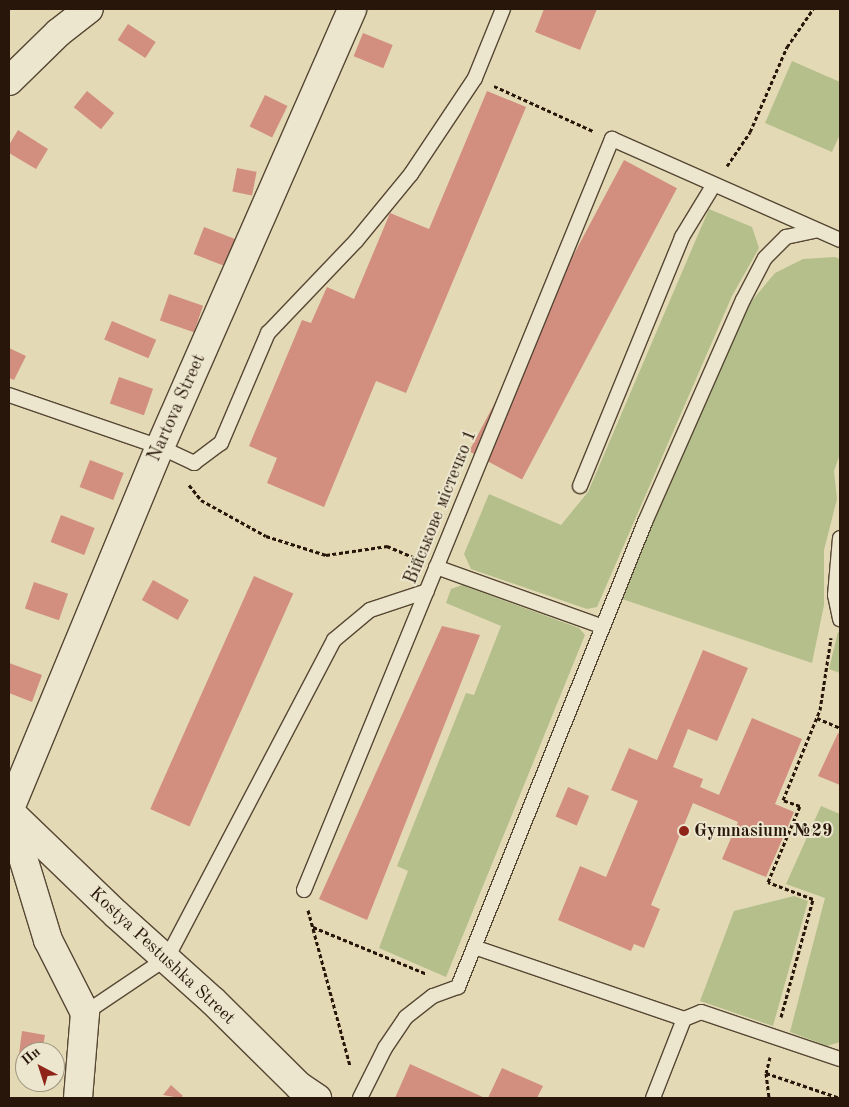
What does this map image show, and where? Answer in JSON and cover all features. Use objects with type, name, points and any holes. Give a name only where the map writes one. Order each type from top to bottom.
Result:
[{"type":"street","points":[[9,81],[58,33],[89,9]]},
{"type":"street","name":"Nartova Street","points":[[9,811],[160,447],[352,9]]},
{"type":"street","points":[[9,811],[48,940],[85,1013],[78,1098]]},
{"type":"street","name":"Kostya Pestushka Street","points":[[9,811],[116,914],[167,958],[299,1086],[317,1098]]},
{"type":"lane","points":[[9,396],[160,447],[194,463],[221,442],[268,334],[356,241],[405,182],[475,78],[503,9]]},
{"type":"lane","points":[[612,139],[713,186],[840,240]]},
{"type":"lane","name":"Військове містечко 1","points":[[304,890],[612,139]]},
{"type":"lane","points":[[580,486],[682,237],[713,186]]},
{"type":"lane","points":[[360,1098],[385,1048],[406,1017],[433,996],[458,987],[602,626],[747,292],[765,258],[786,237],[815,231]]},
{"type":"lane","points":[[839,616],[836,575],[840,538]]},
{"type":"lane","points":[[436,567],[602,626]]},
{"type":"lane","points":[[85,1013],[167,958],[334,640],[370,610],[427,591]]},
{"type":"lane","points":[[474,947],[684,1019],[701,1012],[840,1059]]},
{"type":"lane","points":[[654,1098],[684,1019]]},
{"type":"path","points":[[713,186],[750,132],[787,47],[812,9]]},
{"type":"path","points":[[475,78],[612,139]]},
{"type":"path","points":[[160,447],[201,500],[266,536],[326,556],[387,546],[436,567]]},
{"type":"path","points":[[769,1098],[766,1073],[813,899],[768,882],[800,806],[783,800],[817,718],[839,616]]},
{"type":"path","points":[[817,718],[840,728]]},
{"type":"path","points":[[304,890],[312,927],[352,1070]]},
{"type":"path","points":[[312,927],[458,987]]},
{"type":"path","points":[[766,1073],[840,1098]]},
{"type":"green space","points":[[792,61],[840,82],[840,134],[832,152],[765,123]]},
{"type":"green space","points":[[709,209],[752,227],[759,248],[732,296],[597,607],[587,609],[471,569],[464,554],[489,494],[561,525],[588,492]]},
{"type":"green space","points":[[835,257],[840,259],[840,454],[834,471],[837,499],[824,550],[824,605],[812,663],[619,598],[750,303],[775,273],[803,259]]},
{"type":"green space","points":[[462,585],[579,628],[585,635],[446,977],[379,948],[408,871],[397,866],[466,693],[474,695],[501,626],[446,603],[451,589]]},
{"type":"green space","points":[[838,632],[840,633],[840,673],[829,669]]},
{"type":"green space","points":[[821,806],[840,814],[840,1042],[827,1046],[790,1032],[825,898],[786,884]]},
{"type":"green space","points":[[794,896],[808,901],[773,1026],[700,1001],[734,911]]},
{"type":"building","points":[[544,9],[597,9],[580,50],[535,32]]},
{"type":"building","points":[[128,24],[156,42],[145,58],[118,40]]},
{"type":"building","points":[[363,33],[393,45],[383,68],[354,56]]},
{"type":"building","points":[[87,91],[114,113],[101,129],[74,107]]},
{"type":"building","points":[[487,91],[526,107],[406,393],[376,381],[324,507],[267,483],[277,458],[249,446],[302,320],[311,323],[327,287],[354,299],[390,213],[429,229]]},
{"type":"building","points":[[265,95],[287,106],[272,137],[250,126]]},
{"type":"building","points":[[18,130],[48,149],[36,169],[9,153],[9,145]]},
{"type":"building","points":[[624,160],[677,188],[522,480],[469,451]]},
{"type":"building","points":[[237,168],[257,172],[252,195],[232,192]]},
{"type":"building","points":[[204,227],[238,240],[227,267],[194,254]]},
{"type":"building","points":[[169,294],[203,306],[194,332],[160,320]]},
{"type":"building","points":[[112,321],[156,340],[148,358],[104,339]]},
{"type":"building","points":[[9,348],[26,356],[14,380],[9,378]]},
{"type":"building","points":[[119,377],[153,389],[144,415],[110,403]]},
{"type":"building","points":[[90,460],[124,473],[113,500],[80,487]]},
{"type":"building","points":[[61,515],[95,528],[84,555],[51,542]]},
{"type":"building","points":[[254,576],[293,593],[190,826],[150,809]]},
{"type":"building","points":[[153,580],[189,600],[178,620],[142,600]]},
{"type":"building","points":[[34,582],[68,594],[59,620],[25,608]]},
{"type":"building","points":[[442,626],[480,635],[367,920],[319,899]]},
{"type":"building","points":[[703,650],[748,668],[717,741],[688,729],[673,767],[703,779],[700,787],[719,795],[752,718],[802,739],[775,804],[794,812],[766,877],[722,859],[738,822],[693,803],[651,905],[660,909],[644,948],[634,944],[631,951],[558,920],[580,866],[606,877],[638,801],[611,790],[629,748],[657,760]]},
{"type":"building","points":[[9,663],[42,675],[32,702],[9,693]]},
{"type":"building","points":[[838,733],[840,734],[840,785],[818,776]]},
{"type":"building","points":[[568,787],[589,796],[577,825],[555,816]]},
{"type":"building","points":[[22,1031],[45,1035],[44,1042],[21,1042]]},
{"type":"building","points":[[410,1064],[485,1098],[395,1098]]},
{"type":"building","points":[[502,1068],[543,1086],[537,1098],[488,1098]]},
{"type":"building","points":[[171,1085],[183,1096],[180,1098],[163,1095]]},
{"type":"place","name":"Gymnasium №29","points":[[684,831]]}]
